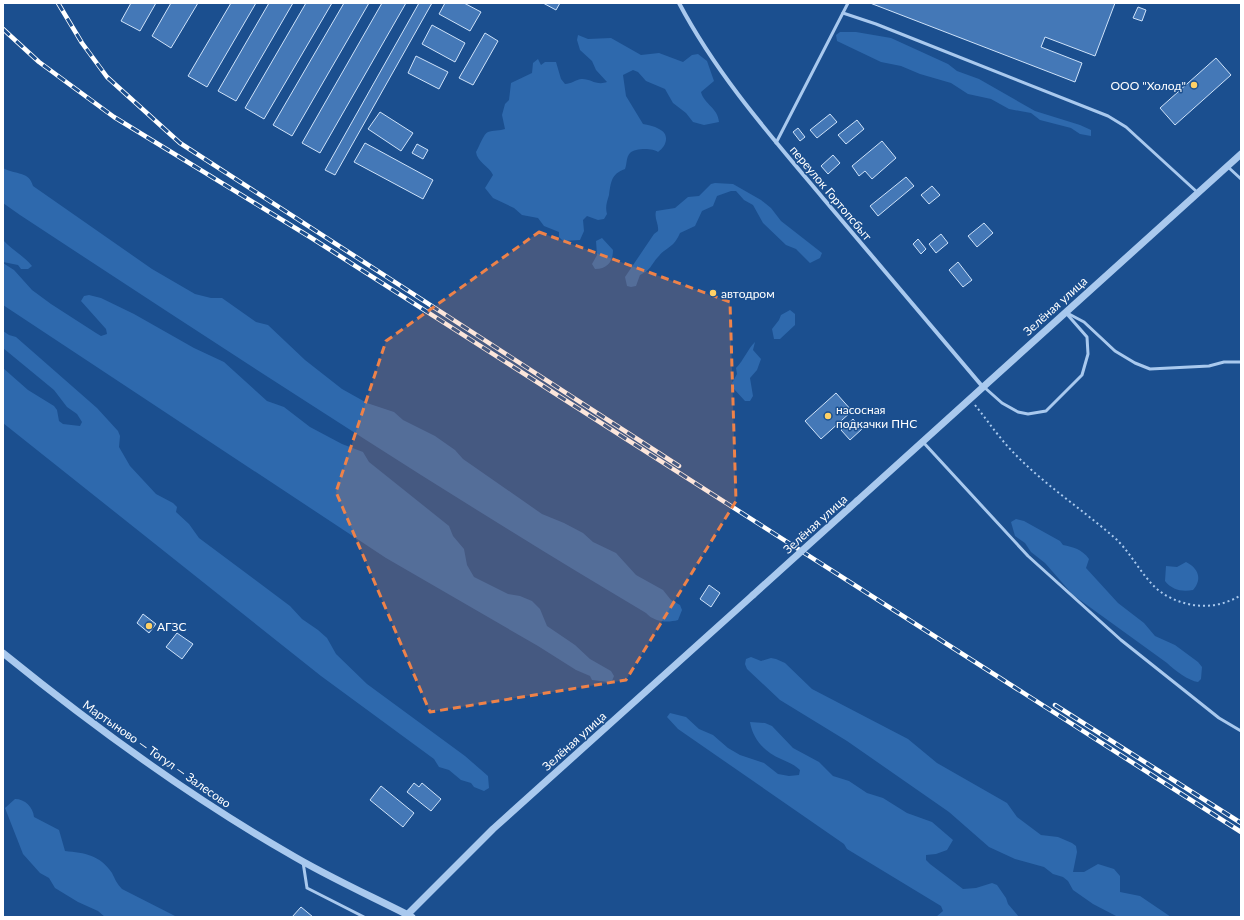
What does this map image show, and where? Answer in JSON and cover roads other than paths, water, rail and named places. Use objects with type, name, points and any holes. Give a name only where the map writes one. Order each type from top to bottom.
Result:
[{"type":"street","name":"переулок Гортопсбыт","points":[[679,3],[720,72],[776,143],[982,386]]},
{"type":"street","name":"Зелёная улица","points":[[408,916],[493,829],[857,501],[982,386],[1241,154]]},
{"type":"street","name":"Мартыново — Тогул — Залесово","points":[[3,653],[58,698],[165,776],[224,815],[302,861],[408,916]]},
{"type":"lane","points":[[776,143],[848,3]]},
{"type":"lane","points":[[843,13],[883,26],[1108,116],[1126,126],[1197,192]]},
{"type":"lane","points":[[1228,167],[1241,179]]},
{"type":"lane","points":[[982,386],[1002,403],[1018,412],[1028,414],[1046,411],[1082,375],[1088,354],[1087,337],[1065,312]]},
{"type":"lane","points":[[1065,312],[1084,322],[1115,351],[1135,363],[1150,369],[1209,366],[1224,362],[1241,362]]},
{"type":"lane","points":[[922,441],[1028,556],[1121,640],[1219,718],[1241,731]]},
{"type":"lane","points":[[302,861],[307,888],[364,917]]},
{"type":"railway","points":[[58,3],[82,43],[107,77],[180,143],[679,466]]},
{"type":"railway","points":[[3,29],[39,62],[114,117],[310,237],[1241,832]]},
{"type":"railway","points":[[1055,705],[1241,823]]},
{"type":"place","name":"ООО \"Холод\"","points":[[1194,85]]},
{"type":"place","name":"автодром","points":[[713,293]]},
{"type":"place","name":"насосная подкачки ПНС","points":[[828,416]]},
{"type":"place","name":"АГЗС","points":[[149,626]]}]
